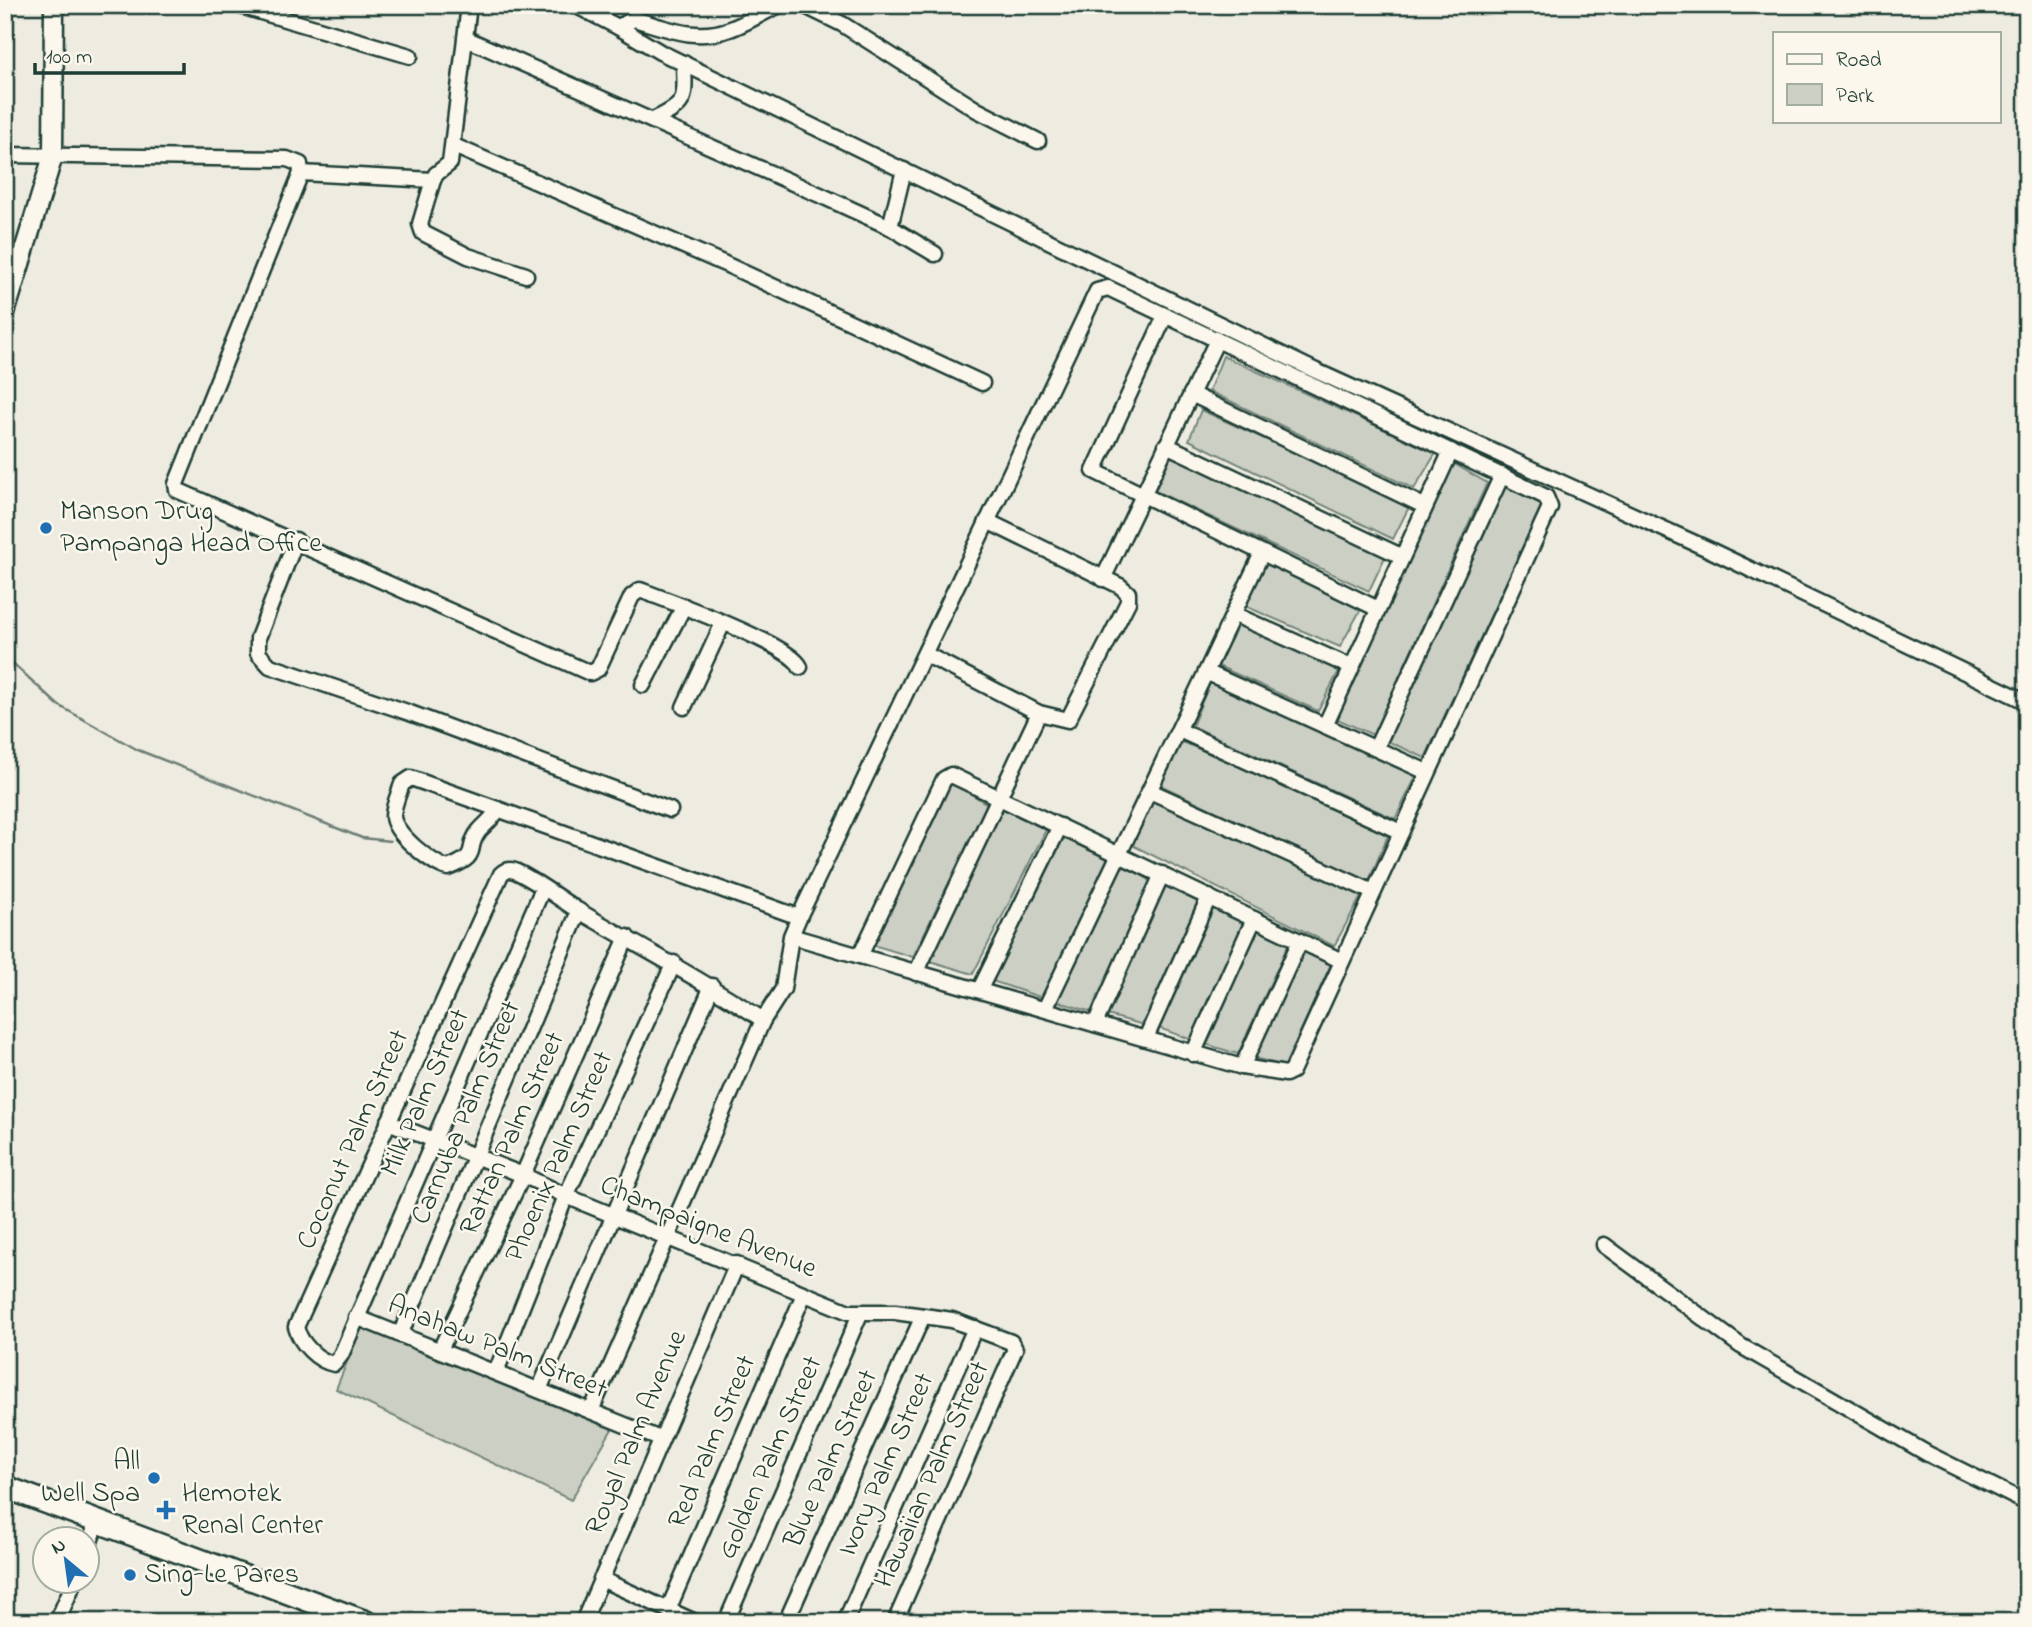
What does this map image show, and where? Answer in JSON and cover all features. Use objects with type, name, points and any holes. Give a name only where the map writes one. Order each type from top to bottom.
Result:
[{"type":"highway","points":[[5,1487],[366,1622]]},
{"type":"main road","points":[[5,313],[53,156],[54,5]]},
{"type":"street","points":[[237,5],[410,56]]},
{"type":"street","points":[[469,5],[450,163],[436,174],[433,180],[420,224],[423,233],[468,256],[526,275]]},
{"type":"street","points":[[575,5],[684,63],[1316,371],[1745,566],[2027,702]]},
{"type":"street","points":[[618,27],[634,19],[678,33],[718,33],[780,5]]},
{"type":"street","points":[[803,5],[842,24],[976,110],[1038,141]]},
{"type":"street","points":[[467,39],[890,227],[935,254]]},
{"type":"street","points":[[653,120],[676,109],[684,99],[684,63]]},
{"type":"street","points":[[453,146],[725,264],[982,383]]},
{"type":"street","points":[[5,155],[287,159],[298,162],[300,173],[175,486],[177,490],[296,540],[590,673],[598,668],[635,592],[640,590],[684,606],[786,652],[800,667]]},
{"type":"street","points":[[890,227],[904,170]]},
{"type":"street","points":[[300,173],[433,180]]},
{"type":"street","points":[[591,1411],[666,1235],[763,1020],[783,989],[791,936],[799,917],[1097,291],[1108,288],[1546,496],[1550,507],[1292,1071],[1281,1075],[1193,1054],[980,989],[791,936]]},
{"type":"street","points":[[1165,316],[1093,468],[1098,474],[1376,608]]},
{"type":"street","points":[[1103,579],[1217,340]]},
{"type":"street","points":[[1191,394],[1424,506]]},
{"type":"street","points":[[1166,445],[1401,556]]},
{"type":"street","points":[[1325,726],[1376,608],[1451,451]]},
{"type":"street","points":[[1376,748],[1502,475]]},
{"type":"street","points":[[925,654],[1039,713],[1068,720],[1074,713],[1128,602],[1128,593],[987,521]]},
{"type":"street","points":[[296,540],[258,638],[258,653],[270,666],[410,713],[670,810]]},
{"type":"street","points":[[1045,1009],[1262,553]]},
{"type":"street","points":[[643,685],[684,606]]},
{"type":"street","points":[[1233,614],[1351,667]]},
{"type":"street","points":[[684,707],[723,623]]},
{"type":"street","points":[[1206,672],[1427,772]]},
{"type":"street","points":[[916,973],[1039,713]]},
{"type":"street","points":[[1179,730],[1401,832]]},
{"type":"street","points":[[860,956],[944,779],[951,775],[1342,961]]},
{"type":"street","points":[[498,809],[475,838],[473,853],[448,868],[411,844],[397,828],[393,817],[402,784],[411,778],[498,809],[799,917]]},
{"type":"street","points":[[1150,791],[1373,892]]},
{"type":"street","points":[[980,989],[1060,826]]},
{"type":"street","name":"Coconut Palm Street","points":[[356,1317],[334,1364],[327,1363],[299,1339],[296,1327],[500,874],[512,870],[542,888]]},
{"type":"street","points":[[1095,1024],[1162,874]]},
{"type":"street","points":[[542,888],[674,963],[763,1020]]},
{"type":"street","name":"Milk Palm Street","points":[[356,1317],[542,888]]},
{"type":"street","points":[[1146,1038],[1209,897]]},
{"type":"street","name":"Carnuba Palm Street","points":[[400,1335],[579,911]]},
{"type":"street","points":[[1193,1054],[1254,919]]},
{"type":"street","name":"Rattan Palm Street","points":[[440,1350],[523,1174],[627,937]]},
{"type":"street","points":[[1242,1067],[1300,941]]},
{"type":"street","name":"Phoenix Palm Street","points":[[496,1372],[566,1196],[674,963]]},
{"type":"street","points":[[539,1390],[712,986]]},
{"type":"street","name":"Champaigne Avenue","points":[[388,1122],[523,1174],[566,1196],[804,1294],[860,1314],[895,1312],[923,1315],[975,1328],[1010,1342],[1015,1349]]},
{"type":"street","points":[[1604,1245],[1741,1346],[1928,1454],[2027,1503]]},
{"type":"street","name":"Royal Palm Avenue","points":[[583,1622],[737,1265]]},
{"type":"street","name":"Red Palm Street","points":[[668,1610],[804,1294]]},
{"type":"street","name":"Golden Palm Street","points":[[726,1622],[860,1314]]},
{"type":"street","name":"Blue Palm Street","points":[[786,1622],[923,1315]]},
{"type":"street","name":"Anahaw Palm Street","points":[[356,1317],[660,1439]]},
{"type":"street","name":"Ivory Palm Street","points":[[845,1622],[975,1328]]},
{"type":"street","name":"Hawaiian Palm Street","points":[[895,1622],[1015,1349]]},
{"type":"street","points":[[96,1526],[98,1520]]},
{"type":"street","points":[[601,1579],[695,1622]]},
{"type":"street","points":[[57,1622],[68,1596]]},
{"type":"green space","points":[[1223,356],[1436,453],[1414,489],[1209,391]]},
{"type":"green space","points":[[1201,410],[1410,505],[1393,539],[1189,440]]},
{"type":"green space","points":[[1171,456],[1386,555],[1369,591],[1155,491]]},
{"type":"green space","points":[[1451,462],[1487,483],[1373,735],[1335,718]]},
{"type":"green space","points":[[1505,485],[1542,505],[1425,758],[1387,741]]},
{"type":"green space","points":[[1264,562],[1361,609],[1340,647],[1245,606]]},
{"type":"green space","points":[[1236,621],[1339,671],[1318,711],[1216,665]]},
{"type":"green space","points":[[1211,680],[1418,773],[1395,819],[1192,726]]},
{"type":"green space","points":[[1181,741],[1389,833],[1368,883],[1160,785]]},
{"type":"green space","points":[[952,782],[987,804],[913,957],[873,945]]},
{"type":"green space","points":[[1153,799],[1363,893],[1334,946],[1132,845]]},
{"type":"green space","points":[[1002,804],[1046,830],[973,974],[930,961]]},
{"type":"green space","points":[[1064,837],[1109,856],[1043,998],[992,981]]},
{"type":"green space","points":[[1121,862],[1151,881],[1092,1012],[1056,1001]]},
{"type":"green space","points":[[1165,882],[1198,902],[1144,1025],[1107,1015]]},
{"type":"green space","points":[[1212,903],[1247,922],[1192,1040],[1156,1027]]},
{"type":"green space","points":[[1256,925],[1289,943],[1238,1054],[1205,1044]]},
{"type":"green space","points":[[1302,949],[1331,964],[1285,1066],[1254,1058]]},
{"type":"green space","points":[[362,1325],[612,1429],[571,1500],[336,1389]]},
{"type":"waterway","points":[[5,656],[58,705],[138,750],[362,838],[390,841]]},
{"type":"place","name":"Manson Drug Pampanga Head Office","points":[[46,528]]},
{"type":"place","name":"All Well Spa","points":[[154,1478]]},
{"type":"place","name":"Hemotek Renal Center","points":[[166,1510]]},
{"type":"place","name":"Sing-Le Pares","points":[[130,1575]]}]
